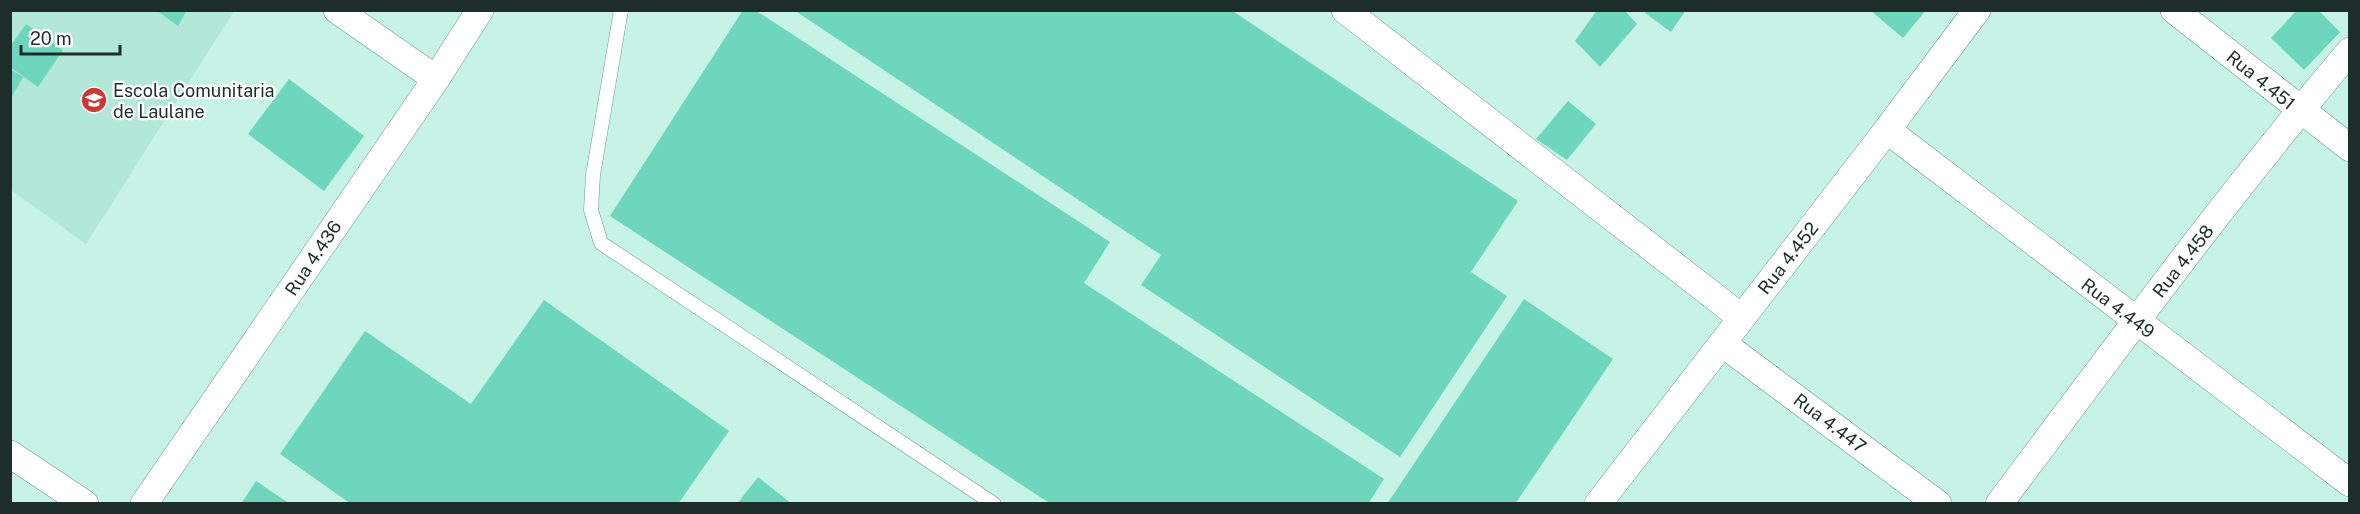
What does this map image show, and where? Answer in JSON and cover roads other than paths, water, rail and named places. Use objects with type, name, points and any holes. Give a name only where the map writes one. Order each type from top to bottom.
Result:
[{"type":"street","points":[[337,10],[436,79]]},
{"type":"street","name":"Rua 4.436","points":[[144,504],[436,79],[480,10]]},
{"type":"street","points":[[1345,10],[1742,318]]},
{"type":"street","name":"Rua 4.452","points":[[1598,504],[1977,10]]},
{"type":"street","name":"Rua 4.451","points":[[2174,10],[2349,148]]},
{"type":"street","name":"Rua 4.458","points":[[1999,504],[2299,110],[2349,51]]},
{"type":"street","name":"Rua 4.449","points":[[1887,130],[2349,483]]},
{"type":"street","name":"Rua 4.447","points":[[1722,343],[1938,504]]},
{"type":"street","points":[[10,454],[85,504]]},
{"type":"lane","points":[[621,10],[593,175],[591,210],[601,243],[994,504]]},
{"type":"place","name":"Escola Comunitaria de Laulane","points":[[94,100]]}]
